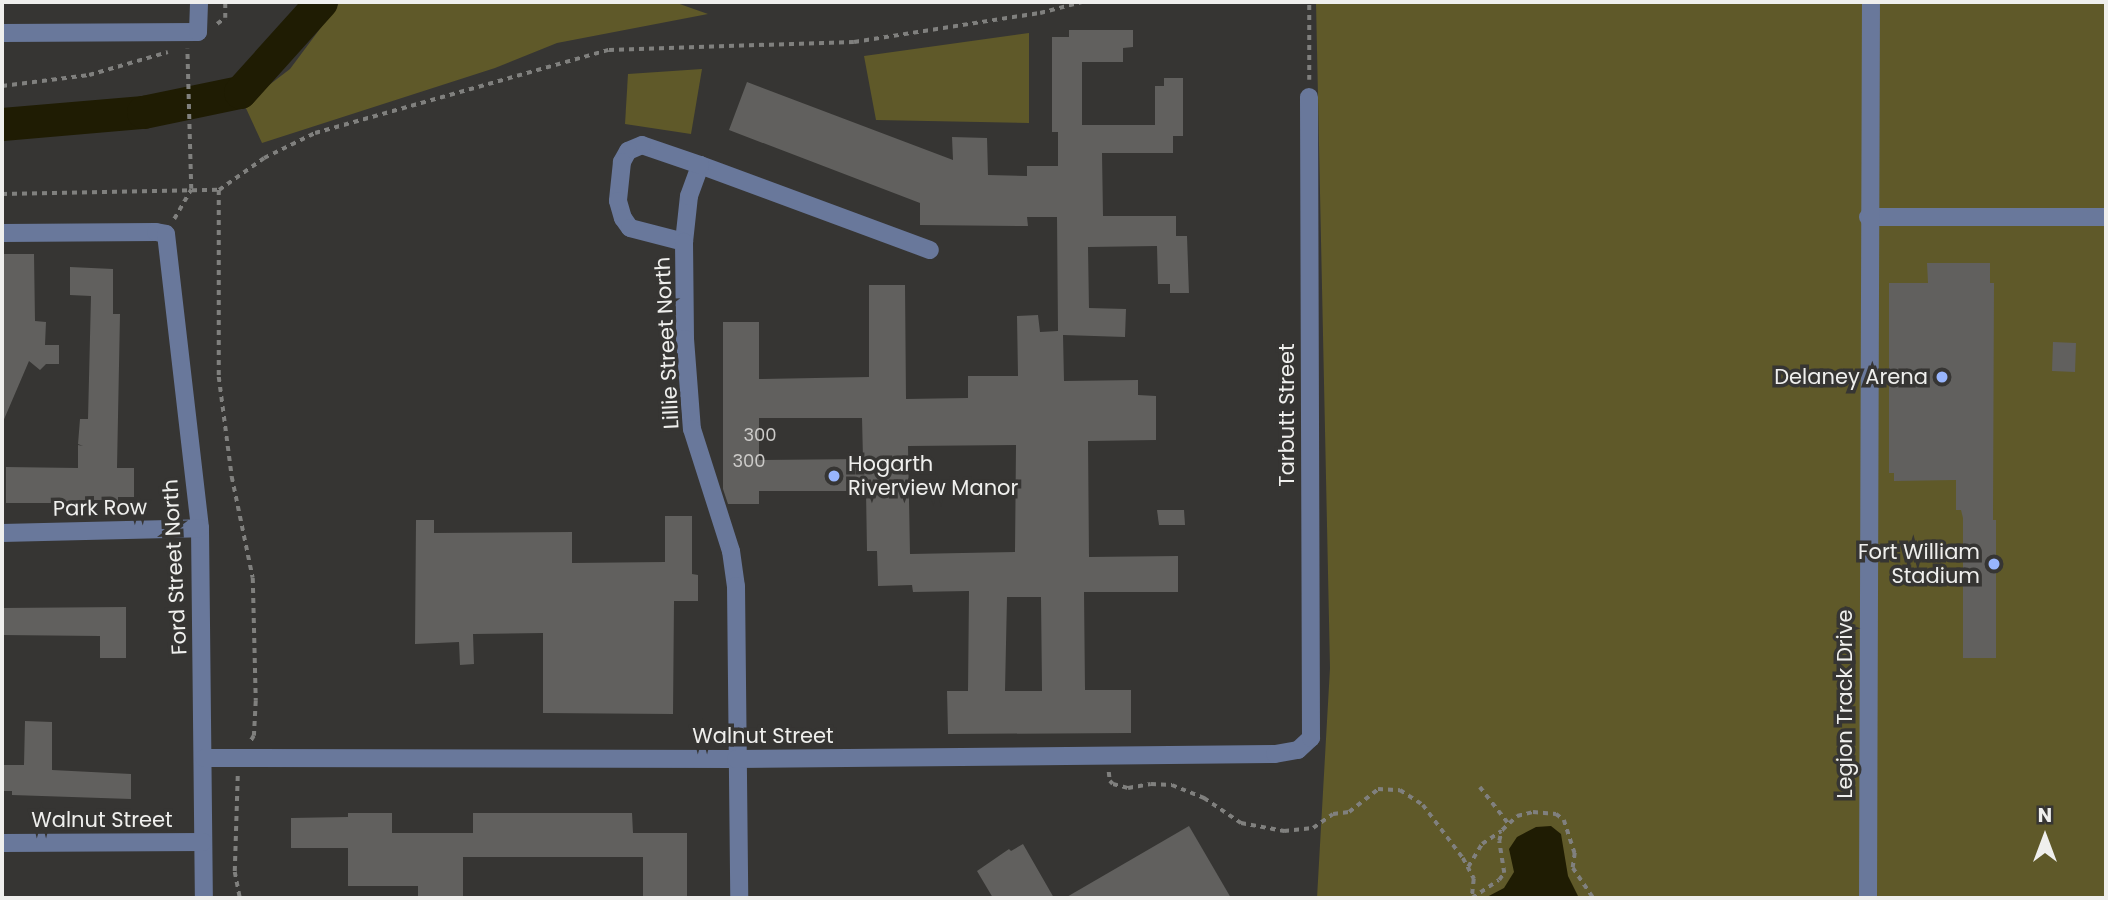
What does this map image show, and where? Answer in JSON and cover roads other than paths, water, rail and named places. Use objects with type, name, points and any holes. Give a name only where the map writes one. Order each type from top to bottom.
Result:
[{"type":"street","points":[[2,33],[198,31],[199,2]]},
{"type":"street","name":"Legion Track Drive","points":[[1868,898],[1868,216],[1871,2]]},
{"type":"street","name":"Tarbutt Street","points":[[1309,97],[1311,733]]},
{"type":"street","name":"Lillie Street North","points":[[684,242],[631,228],[623,218],[618,201],[622,162],[628,151],[642,145],[700,165],[689,196],[684,242],[685,339],[692,429],[731,551],[736,586],[739,898]]},
{"type":"street","points":[[700,165],[930,250]]},
{"type":"street","points":[[1868,216],[2106,217]]},
{"type":"street","name":"Ford Street North","points":[[2,233],[166,234],[200,528],[205,758],[204,898]]},
{"type":"street","name":"Park Row","points":[[2,533],[200,528]]},
{"type":"street","name":"Walnut Street","points":[[205,758],[736,759],[1275,754],[1298,750],[1311,738],[1311,733]]},
{"type":"street","name":"Walnut Street","points":[[2,843],[204,842]]},
{"type":"waterway","points":[[2,124],[143,112],[240,92],[321,2]]},
{"type":"place","name":"Delaney Arena","points":[[1942,377]]},
{"type":"place","name":"Hogarth Riverview Manor","points":[[834,476]]},
{"type":"place","name":"Fort William Stadium","points":[[1994,564]]}]
